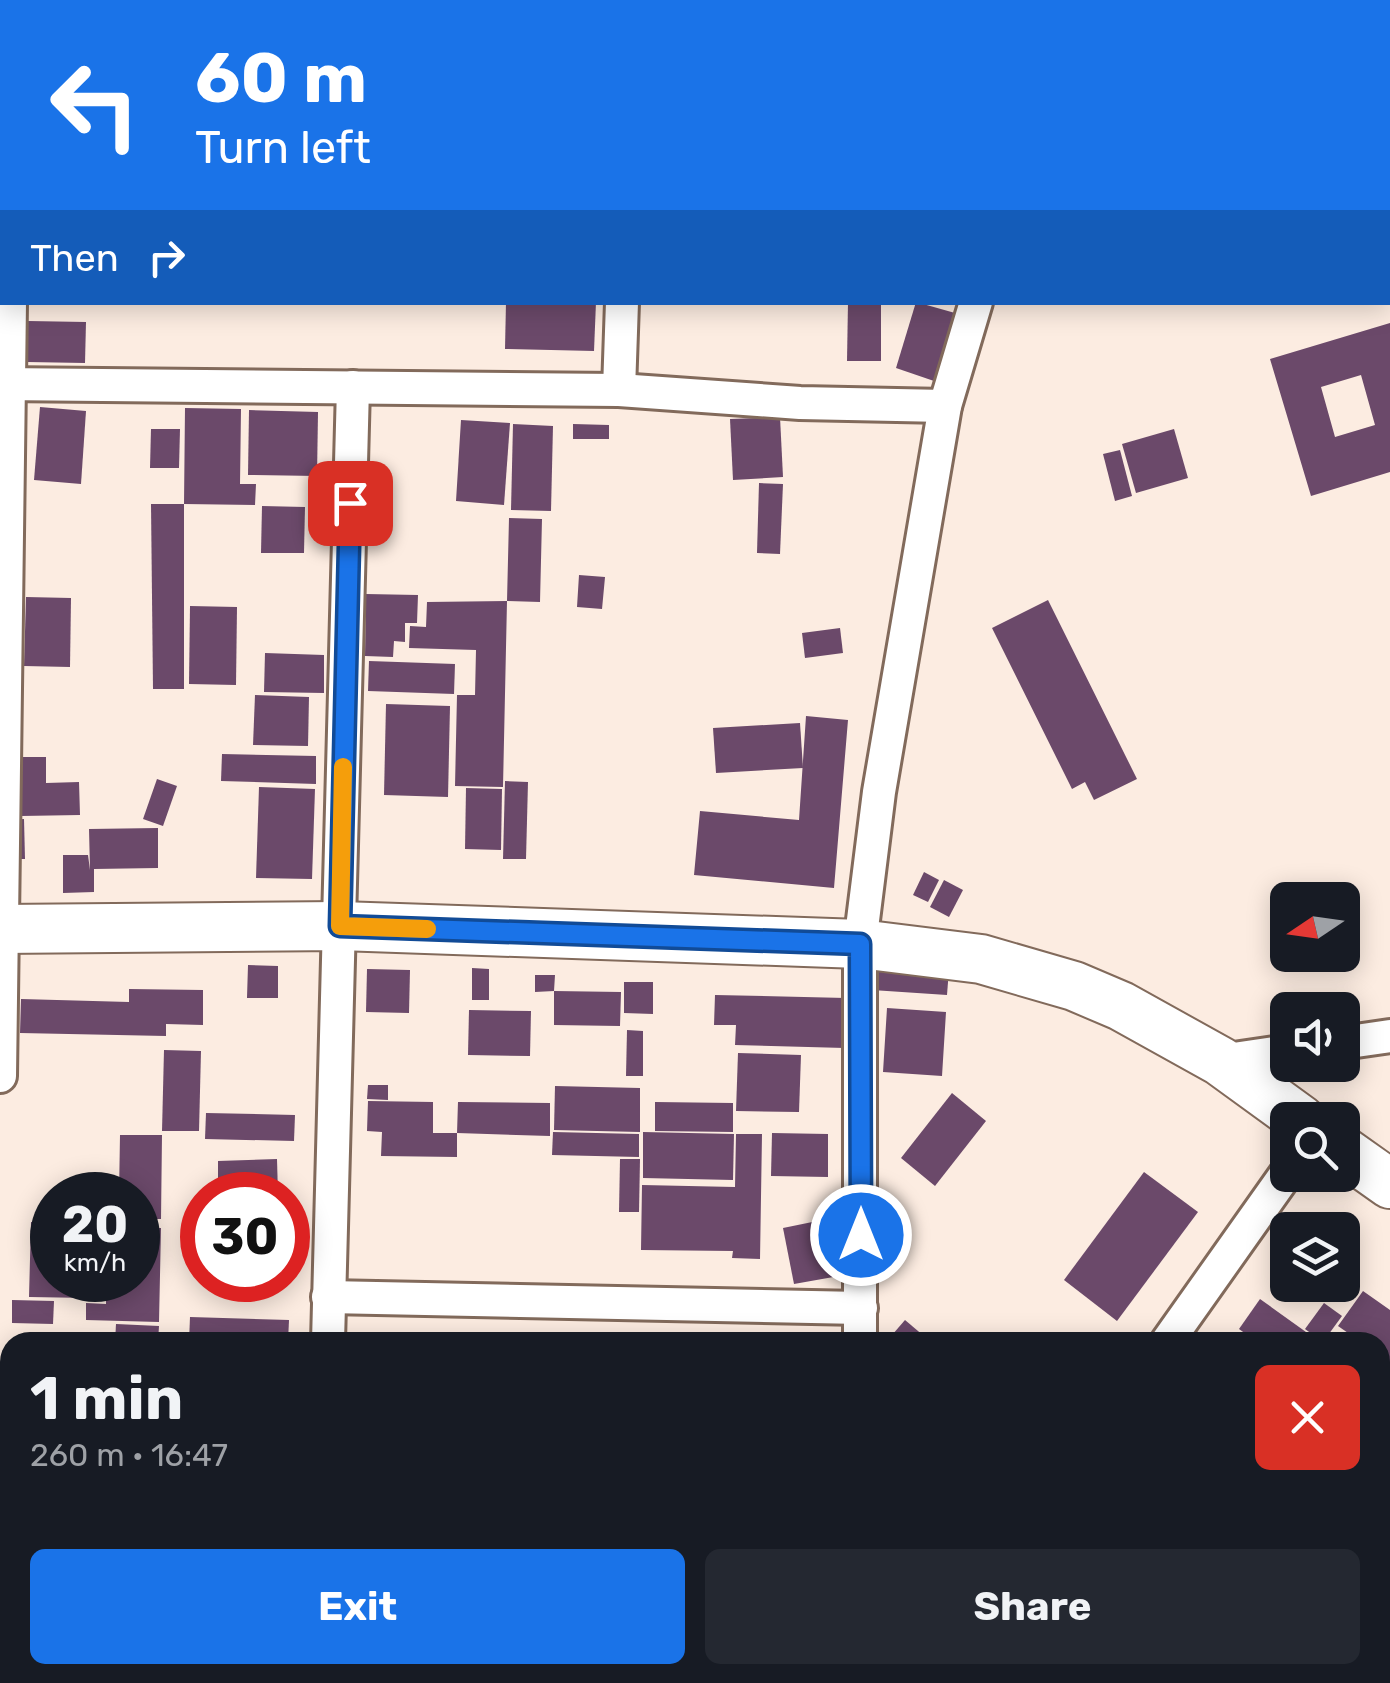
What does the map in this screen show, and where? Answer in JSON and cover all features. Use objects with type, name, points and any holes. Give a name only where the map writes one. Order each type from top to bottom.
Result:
[{"type":"street","points":[[0,1076],[4,384],[10,305]]},
{"type":"street","points":[[619,390],[622,305]]},
{"type":"street","points":[[860,1332],[860,944],[879,792],[945,406],[975,305]]},
{"type":"street","points":[[4,384],[619,390],[800,403],[945,406]]},
{"type":"street","points":[[328,1332],[353,387]]},
{"type":"street","points":[[0,929],[340,926],[860,944],[981,959],[1022,969],[1121,1006],[1220,1061],[1276,1102]]},
{"type":"street","points":[[1360,1041],[1390,1036]]},
{"type":"street","points":[[1220,1061],[1270,1054]]},
{"type":"street","points":[[1360,1163],[1390,1184]]},
{"type":"street","points":[[1174,1332],[1274,1192]]},
{"type":"street","points":[[328,1297],[861,1308]]},
{"type":"building","points":[[506,305],[596,305],[594,351],[505,349]]},
{"type":"building","points":[[848,305],[881,305],[881,361],[847,361]]},
{"type":"building","points":[[915,305],[955,313],[934,381],[896,368]]},
{"type":"building","points":[[28,321],[86,322],[85,363],[27,362]]},
{"type":"building","points":[[1390,323],[1390,472],[1311,496],[1270,359]],"holes":[[[1361,375],[1375,425],[1335,437],[1321,387]]]},
{"type":"building","points":[[40,407],[86,411],[81,484],[34,480]]},
{"type":"building","points":[[185,408],[241,409],[240,484],[256,484],[255,505],[184,504]]},
{"type":"building","points":[[249,410],[318,412],[317,476],[248,475]]},
{"type":"building","points":[[780,417],[783,477],[733,480],[730,419]]},
{"type":"building","points":[[461,420],[510,423],[504,505],[456,501]]},
{"type":"building","points":[[513,424],[553,426],[551,511],[511,510]]},
{"type":"building","points":[[573,424],[609,425],[609,439],[573,439]]},
{"type":"building","points":[[151,429],[180,429],[179,468],[150,468]]},
{"type":"building","points":[[1174,429],[1188,478],[1136,493],[1122,444]]},
{"type":"building","points":[[1120,450],[1132,496],[1115,501],[1103,454]]},
{"type":"building","points":[[759,483],[783,484],[780,554],[757,553]]},
{"type":"building","points":[[151,504],[184,504],[184,689],[153,689]]},
{"type":"building","points":[[262,506],[305,507],[304,553],[261,553]]},
{"type":"building","points":[[509,518],[542,519],[540,602],[507,601]]},
{"type":"building","points":[[579,575],[605,577],[602,609],[577,607]]},
{"type":"building","points":[[366,594],[418,595],[417,623],[405,623],[405,642],[394,641],[393,657],[365,656]]},
{"type":"building","points":[[26,597],[71,598],[70,667],[24,666]]},
{"type":"building","points":[[1048,600],[1137,779],[1094,800],[1085,782],[1072,789],[992,628]]},
{"type":"building","points":[[507,601],[503,787],[455,786],[457,695],[475,695],[476,650],[409,648],[410,626],[426,627],[427,602]]},
{"type":"building","points":[[190,606],[237,607],[236,685],[189,684]]},
{"type":"building","points":[[840,628],[843,653],[805,658],[802,633]]},
{"type":"building","points":[[265,653],[324,655],[324,693],[264,692]]},
{"type":"building","points":[[369,661],[455,664],[454,694],[368,691]]},
{"type":"building","points":[[255,695],[309,697],[308,746],[253,745]]},
{"type":"building","points":[[386,704],[450,706],[448,797],[384,795]]},
{"type":"building","points":[[806,716],[848,720],[834,888],[694,875],[700,811],[799,820]]},
{"type":"building","points":[[800,723],[803,768],[716,773],[713,728]]},
{"type":"building","points":[[222,754],[316,756],[316,784],[221,781]]},
{"type":"building","points":[[15,757],[46,757],[46,783],[79,782],[80,815],[21,816]]},
{"type":"building","points":[[157,779],[177,786],[163,826],[143,819]]},
{"type":"building","points":[[505,781],[528,782],[526,859],[503,859]]},
{"type":"building","points":[[259,787],[315,789],[312,879],[256,878]]},
{"type":"building","points":[[466,788],[502,789],[501,850],[465,849]]},
{"type":"building","points":[[24,819],[25,859],[7,859],[7,820]]},
{"type":"building","points":[[158,828],[158,868],[94,869],[94,892],[63,893],[63,855],[88,855],[90,870],[89,829]]},
{"type":"building","points":[[924,872],[939,880],[928,902],[913,895]]},
{"type":"building","points":[[944,880],[963,890],[949,917],[930,907]]},
{"type":"building","points":[[874,964],[949,969],[947,995],[872,990]]},
{"type":"building","points":[[248,965],[278,966],[278,998],[247,998]]},
{"type":"building","points":[[472,968],[489,969],[489,1000],[472,1000]]},
{"type":"building","points":[[367,969],[410,970],[409,1013],[366,1012]]},
{"type":"building","points":[[535,975],[555,975],[554,991],[535,992]]},
{"type":"building","points":[[624,982],[653,982],[653,1014],[624,1013]]},
{"type":"building","points":[[129,989],[203,990],[203,1025],[166,1024],[166,1036],[20,1033],[21,999],[129,1002]]},
{"type":"building","points":[[554,991],[621,992],[620,1026],[554,1025]]},
{"type":"building","points":[[715,995],[846,998],[845,1048],[735,1045],[736,1025],[714,1025]]},
{"type":"building","points":[[887,1008],[946,1012],[942,1076],[883,1072]]},
{"type":"building","points":[[469,1010],[531,1011],[530,1056],[468,1055]]},
{"type":"building","points":[[627,1030],[643,1031],[643,1076],[626,1076]]},
{"type":"building","points":[[164,1050],[201,1051],[199,1131],[162,1131]]},
{"type":"building","points":[[738,1053],[801,1055],[799,1112],[736,1111]]},
{"type":"building","points":[[368,1085],[388,1085],[388,1100],[367,1099]]},
{"type":"building","points":[[555,1086],[640,1088],[640,1132],[554,1130]]},
{"type":"building","points":[[952,1093],[986,1121],[935,1186],[901,1158]]},
{"type":"building","points":[[368,1101],[433,1102],[433,1133],[457,1133],[457,1157],[381,1156],[382,1132],[367,1131]]},
{"type":"building","points":[[458,1102],[550,1103],[550,1136],[457,1133]]},
{"type":"building","points":[[655,1102],[733,1103],[733,1132],[655,1131]]},
{"type":"building","points":[[206,1113],[295,1115],[294,1141],[205,1139]]},
{"type":"building","points":[[553,1132],[639,1134],[639,1157],[552,1155]]},
{"type":"building","points":[[643,1132],[734,1134],[733,1180],[643,1178]]},
{"type":"building","points":[[772,1133],[828,1134],[828,1177],[771,1176]]},
{"type":"building","points":[[736,1134],[762,1134],[760,1259],[732,1258],[733,1251],[641,1250],[642,1185],[735,1187]]},
{"type":"building","points":[[120,1135],[162,1135],[161,1219],[160,1172],[119,1172]]},
{"type":"building","points":[[277,1159],[277,1172],[218,1172],[218,1161]]},
{"type":"building","points":[[620,1159],[640,1159],[639,1212],[619,1212]]},
{"type":"building","points":[[1144,1172],[1198,1212],[1117,1321],[1064,1280]]},
{"type":"building","points":[[827,1219],[839,1276],[794,1284],[783,1228]]},
{"type":"building","points":[[1363,1291],[1390,1310],[1390,1332],[1347,1332],[1338,1326],[1355,1302],[1360,1302]]},
{"type":"building","points":[[1260,1299],[1306,1332],[1243,1332],[1239,1329]]},
{"type":"building","points":[[12,1300],[54,1302],[53,1324],[12,1323]]},
{"type":"building","points":[[159,1302],[159,1322],[86,1320],[86,1303]]},
{"type":"building","points":[[1324,1303],[1342,1316],[1330,1332],[1305,1329]]},
{"type":"building","points":[[190,1317],[289,1320],[288,1332],[189,1332]]},
{"type":"building","points":[[905,1320],[919,1332],[895,1332]]},
{"type":"building","points":[[116,1324],[159,1326],[159,1332],[116,1332]]},
{"type":"slow traffic","points":[[343,767],[340,926],[427,929]]},
{"type":"route","points":[[350,503],[340,926],[860,944],[861,1235]]}]
